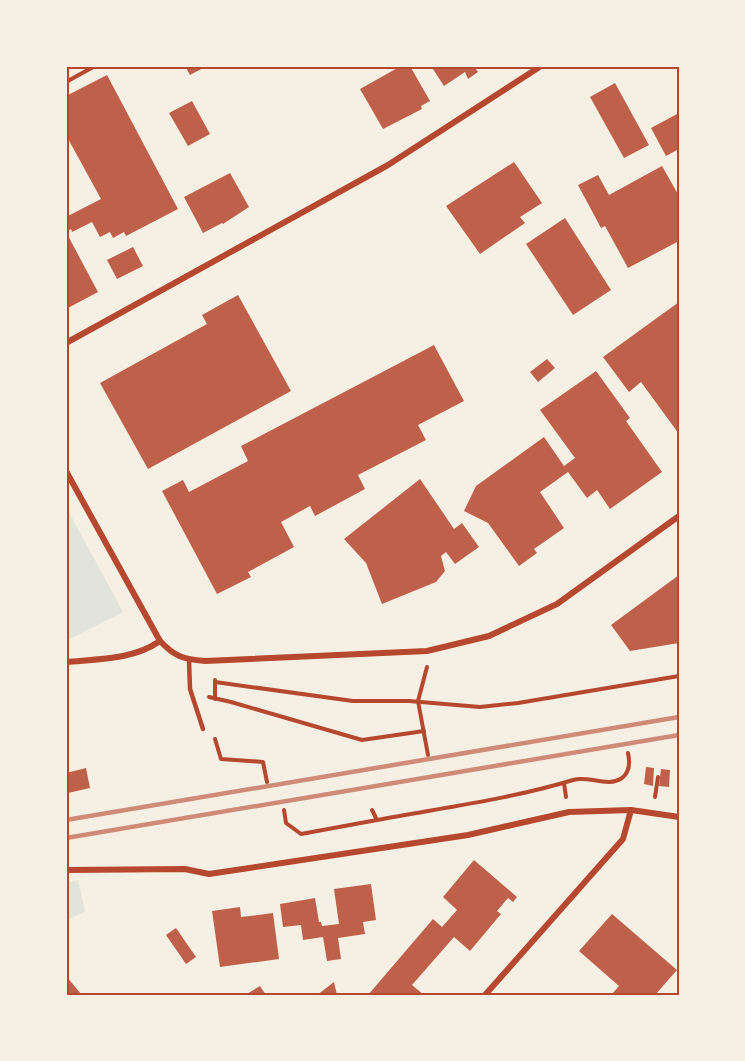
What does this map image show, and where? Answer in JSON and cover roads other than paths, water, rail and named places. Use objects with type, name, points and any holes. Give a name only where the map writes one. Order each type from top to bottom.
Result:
[{"type":"street","points":[[66,343],[388,165],[541,66]]},
{"type":"street","points":[[66,471],[160,641],[176,656],[189,660],[219,662],[427,651],[489,636],[557,604],[679,516]]},
{"type":"street","points":[[66,662],[129,655],[146,651],[160,641]]},
{"type":"street","points":[[66,870],[185,869],[209,874],[468,835],[569,812],[631,810],[679,817]]},
{"type":"street","points":[[485,995],[622,839],[631,810]]},
{"type":"lane","points":[[189,660],[190,689],[203,729]]},
{"type":"railway","points":[[66,820],[679,717]]},
{"type":"railway","points":[[66,838],[679,735]]}]
